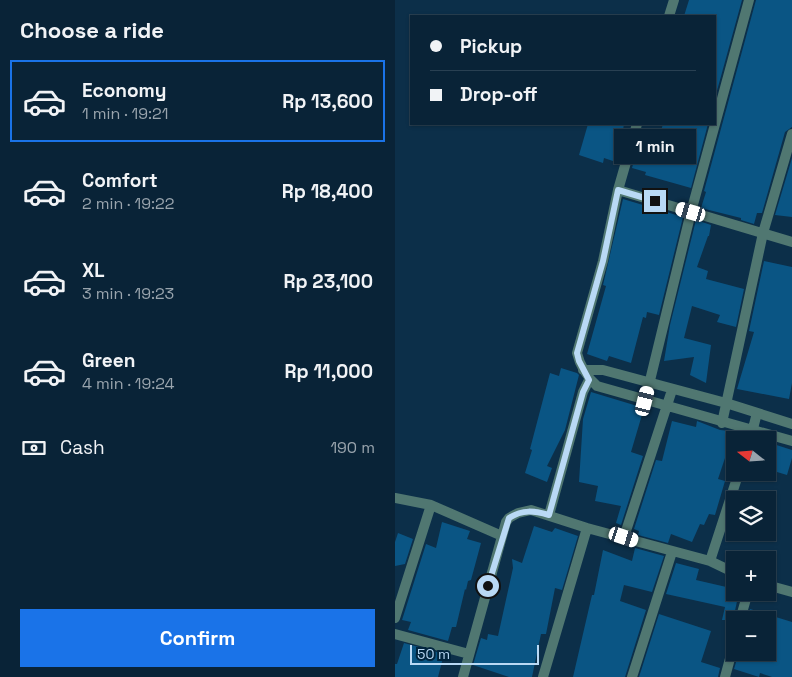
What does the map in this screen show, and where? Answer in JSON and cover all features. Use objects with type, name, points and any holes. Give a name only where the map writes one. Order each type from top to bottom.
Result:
[{"type":"street","points":[[669,15],[673,0]]},
{"type":"street","points":[[716,121],[749,0]]},
{"type":"street","points":[[637,125],[618,190],[603,261],[577,353],[589,380],[597,386],[722,423],[742,431]]},
{"type":"street","points":[[645,401],[691,212],[715,125]]},
{"type":"street","points":[[722,423],[763,233],[792,134]]},
{"type":"street","points":[[618,190],[792,242]]},
{"type":"street","points":[[583,370],[603,370],[649,384],[725,403],[792,424]]},
{"type":"street","points":[[549,515],[583,392],[589,380]]},
{"type":"street","points":[[624,537],[672,390]]},
{"type":"street","points":[[753,431],[757,413]]},
{"type":"street","points":[[776,439],[792,441]]},
{"type":"street","points":[[710,561],[736,481]]},
{"type":"street","points":[[395,498],[431,505],[502,536]]},
{"type":"street","points":[[395,618],[431,505]]},
{"type":"street","points":[[463,677],[502,536],[509,518],[518,513],[531,510],[587,528],[710,561],[726,569]]},
{"type":"street","points":[[543,677],[587,528]]},
{"type":"street","points":[[632,677],[672,552]]},
{"type":"street","points":[[776,588],[792,592]]},
{"type":"street","points":[[395,634],[469,654]]},
{"type":"street","points":[[725,677],[729,661]]},
{"type":"building","points":[[689,0],[742,0],[716,94],[716,15],[684,15]]},
{"type":"building","points":[[756,0],[792,0],[792,127],[785,132],[762,213],[757,213],[754,224],[741,220],[741,218],[701,208]]},
{"type":"building","points":[[588,125],[624,125],[621,142],[624,143],[619,163],[604,158],[603,163],[579,155]]},
{"type":"building","points":[[663,125],[708,125],[691,188],[645,175],[646,172],[632,168],[638,146],[655,151]]},
{"type":"building","points":[[792,158],[792,217],[775,215]]},
{"type":"building","points":[[623,199],[683,217],[659,315],[647,312],[646,318],[643,317],[631,363],[609,356],[607,361],[587,354],[606,286],[603,285]]},
{"type":"building","points":[[696,220],[711,225],[709,236],[697,267],[708,271],[706,279],[744,289],[736,327],[717,322],[720,315],[692,306],[684,338],[711,345],[706,383],[690,375],[694,357],[664,361],[670,325]]},
{"type":"building","points":[[764,261],[792,267],[792,383],[789,399],[737,389],[754,332],[749,331]]},
{"type":"building","points":[[561,368],[579,375],[565,430],[547,466],[552,468],[547,482],[525,473],[550,373],[559,376]]},
{"type":"building","points":[[591,392],[644,408],[631,452],[643,456],[621,525],[616,523],[621,506],[595,501],[598,486],[579,482],[583,419]]},
{"type":"building","points":[[672,421],[696,427],[697,421],[720,430],[730,431],[726,431],[726,455],[718,479],[725,481],[715,515],[709,514],[704,525],[700,524],[692,542],[671,534],[668,543],[638,535],[639,531],[634,529],[656,460],[662,461]]},
{"type":"building","points":[[776,445],[792,450],[792,458],[787,475],[776,472]]},
{"type":"building","points":[[442,522],[470,531],[467,539],[481,543],[471,580],[468,581],[465,589],[456,627],[452,627],[448,641],[408,630],[411,622],[402,620],[426,544],[436,548]]},
{"type":"building","points":[[534,526],[552,532],[555,528],[578,536],[562,590],[555,588],[546,634],[541,634],[532,677],[509,677],[473,665],[481,638],[487,640],[488,634],[498,636],[513,568],[512,559],[522,563]]},
{"type":"building","points":[[398,533],[413,539],[405,564],[395,566],[395,542]]},
{"type":"building","points":[[635,548],[664,556],[652,592],[624,585],[620,601],[646,610],[625,677],[573,677],[592,595],[594,595],[603,550],[632,561]]},
{"type":"building","points":[[676,563],[699,569],[696,580],[726,587],[726,601],[737,601],[735,611],[726,611],[726,620],[722,620],[725,607],[666,594]]},
{"type":"building","points":[[659,614],[711,631],[701,662],[720,668],[718,677],[639,677]]},
{"type":"building","points":[[776,617],[792,622],[792,677],[772,677],[760,673],[759,677],[734,669],[736,661],[776,661]]},
{"type":"building","points":[[404,643],[444,654],[438,677],[395,677],[395,664],[397,664]]},
{"type":"route","points":[[488,586],[509,518],[518,513],[531,510],[549,515],[583,392],[589,380],[577,353],[603,261],[618,190],[655,201]]}]
